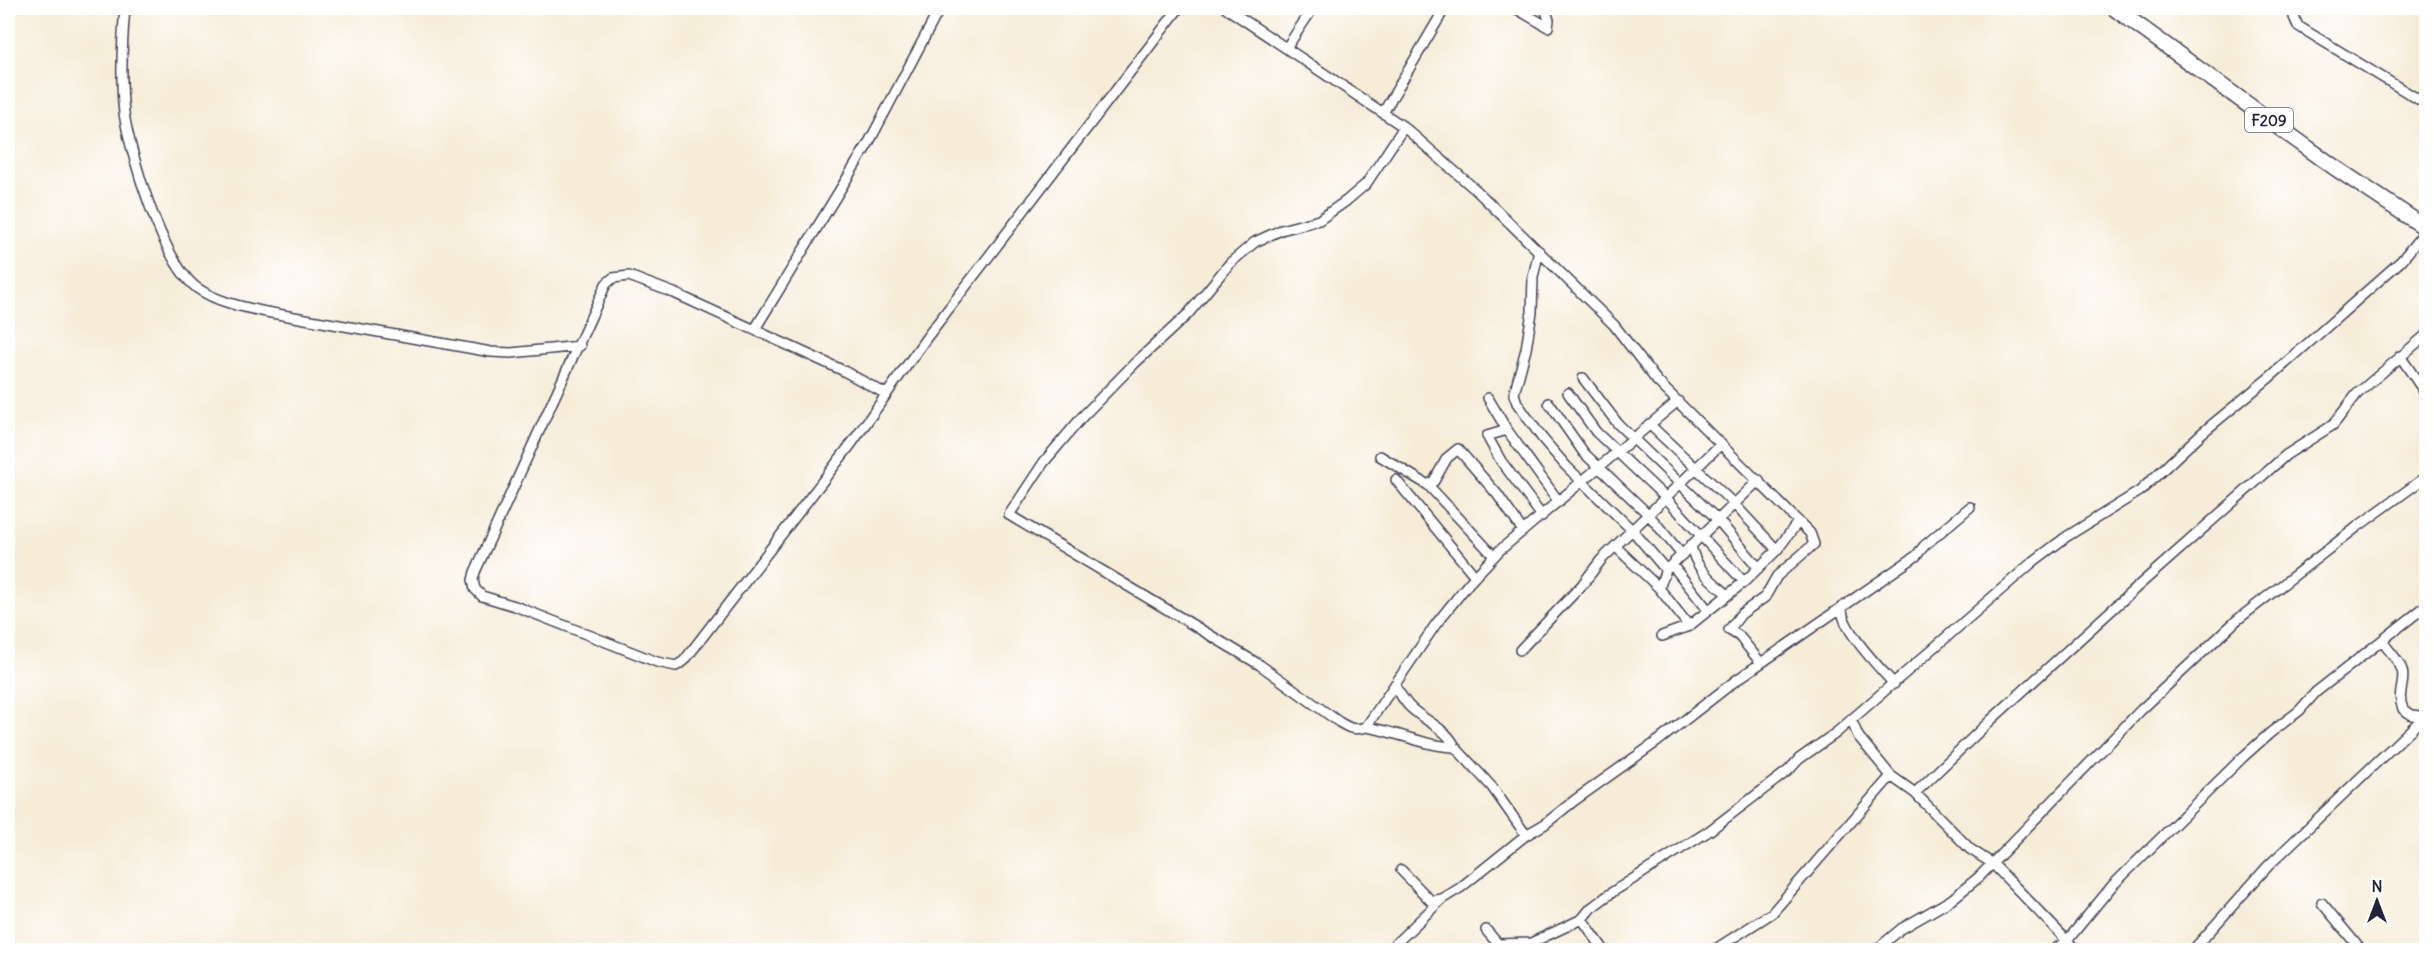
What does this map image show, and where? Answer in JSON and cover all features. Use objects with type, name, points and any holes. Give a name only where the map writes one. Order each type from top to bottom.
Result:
[{"type":"main road","name":"F209","points":[[2114,8],[2334,167],[2427,229]]},
{"type":"street","points":[[125,8],[122,74],[124,114],[132,149],[148,200],[178,267],[198,288],[236,306],[491,352],[511,353],[580,346]]},
{"type":"street","points":[[755,329],[868,144],[940,8]]},
{"type":"street","points":[[886,394],[842,370],[674,293],[629,276],[613,278],[606,284],[580,346],[476,572],[473,580],[476,589],[482,596],[515,606],[666,665],[676,666],[684,661],[886,394],[927,337],[1179,8]]},
{"type":"street","points":[[1226,8],[1404,128],[1477,192],[1614,325],[1644,366],[1810,533],[1814,544],[1778,576],[1765,597],[1741,614],[1729,630],[1739,636],[1761,663]]},
{"type":"street","points":[[1287,47],[1313,8]]},
{"type":"street","points":[[1383,113],[1445,8]]},
{"type":"street","points":[[1515,8],[1548,27],[1549,20],[1545,8]]},
{"type":"street","points":[[2297,8],[2294,17],[2298,26],[2427,104]]},
{"type":"street","points":[[1404,128],[1366,184],[1346,201],[1319,220],[1281,230],[1256,242],[1230,262],[1188,314],[1083,416],[1044,462],[1009,516],[1260,665],[1350,729],[1358,730],[1366,727],[1391,731],[1442,746],[1455,747]]},
{"type":"street","points":[[1486,930],[1498,945],[1531,943],[1582,919],[1590,908],[1614,891],[1709,831],[1894,684],[2034,561],[2066,537],[2140,491],[2202,433],[2270,377],[2401,261],[2427,229]]},
{"type":"street","points":[[1539,251],[1533,277],[1532,312],[1526,349],[1514,394],[1518,404],[1542,438],[1576,477],[1584,481],[1634,531],[1708,610]]},
{"type":"street","points":[[1915,793],[1991,720],[2211,521],[2286,455],[2333,425],[2357,394],[2427,335]]},
{"type":"street","points":[[2400,356],[2427,394]]},
{"type":"street","points":[[1583,378],[1618,424],[1718,520],[1758,567]]},
{"type":"street","points":[[1568,393],[1596,432],[1666,498],[1744,582]]},
{"type":"street","points":[[1488,398],[1559,502]]},
{"type":"street","points":[[1366,727],[1436,624],[1494,556],[1678,401]]},
{"type":"street","points":[[1549,403],[1569,435],[1598,469],[1649,514],[1682,555]]},
{"type":"street","points":[[1649,424],[1698,468],[1777,550]]},
{"type":"street","points":[[1508,430],[1487,435],[1501,460],[1542,516]]},
{"type":"street","points":[[1520,650],[1582,585],[1601,560],[1634,531],[1721,444]]},
{"type":"street","points":[[1428,485],[1434,482],[1447,458],[1458,449],[1497,494],[1523,531]]},
{"type":"street","points":[[1380,456],[1428,485],[1494,556]]},
{"type":"street","points":[[1876,951],[1901,929],[1951,900],[1993,864],[2141,710],[2237,620],[2357,527],[2427,477]]},
{"type":"street","points":[[1396,480],[1475,576]]},
{"type":"street","points":[[1659,588],[1669,567],[1759,480]]},
{"type":"street","points":[[1389,951],[1442,899],[1460,888],[1526,835],[1545,824],[1761,663],[1916,556],[1924,546],[1970,507]]},
{"type":"street","points":[[1662,636],[1689,626],[1744,582],[1777,550],[1798,522]]},
{"type":"street","points":[[1692,545],[1695,562],[1700,569],[1728,595]]},
{"type":"street","points":[[1616,547],[1659,588],[1689,626]]},
{"type":"street","points":[[1647,576],[1654,571],[1669,567]]},
{"type":"street","points":[[2053,951],[2066,942],[2112,886],[2242,757],[2299,711],[2316,692],[2427,606]]},
{"type":"street","points":[[1842,608],[1849,628],[1894,684]]},
{"type":"street","points":[[2382,641],[2402,668],[2403,676],[2399,692],[2403,709],[2412,715],[2425,717]]},
{"type":"street","points":[[1395,687],[1410,707],[1431,720],[1453,742],[1492,787],[1526,835]]},
{"type":"street","points":[[2193,951],[2268,866],[2425,717]]},
{"type":"street","points":[[1851,719],[1858,736],[1891,776],[1915,793],[1970,849],[1993,864],[2076,951]]},
{"type":"street","points":[[1714,951],[1772,913],[1891,776]]},
{"type":"street","points":[[1401,870],[1431,901],[1442,899]]},
{"type":"street","points":[[2322,903],[2361,951]]},
{"type":"street","points":[[1582,919],[1604,951]]}]
